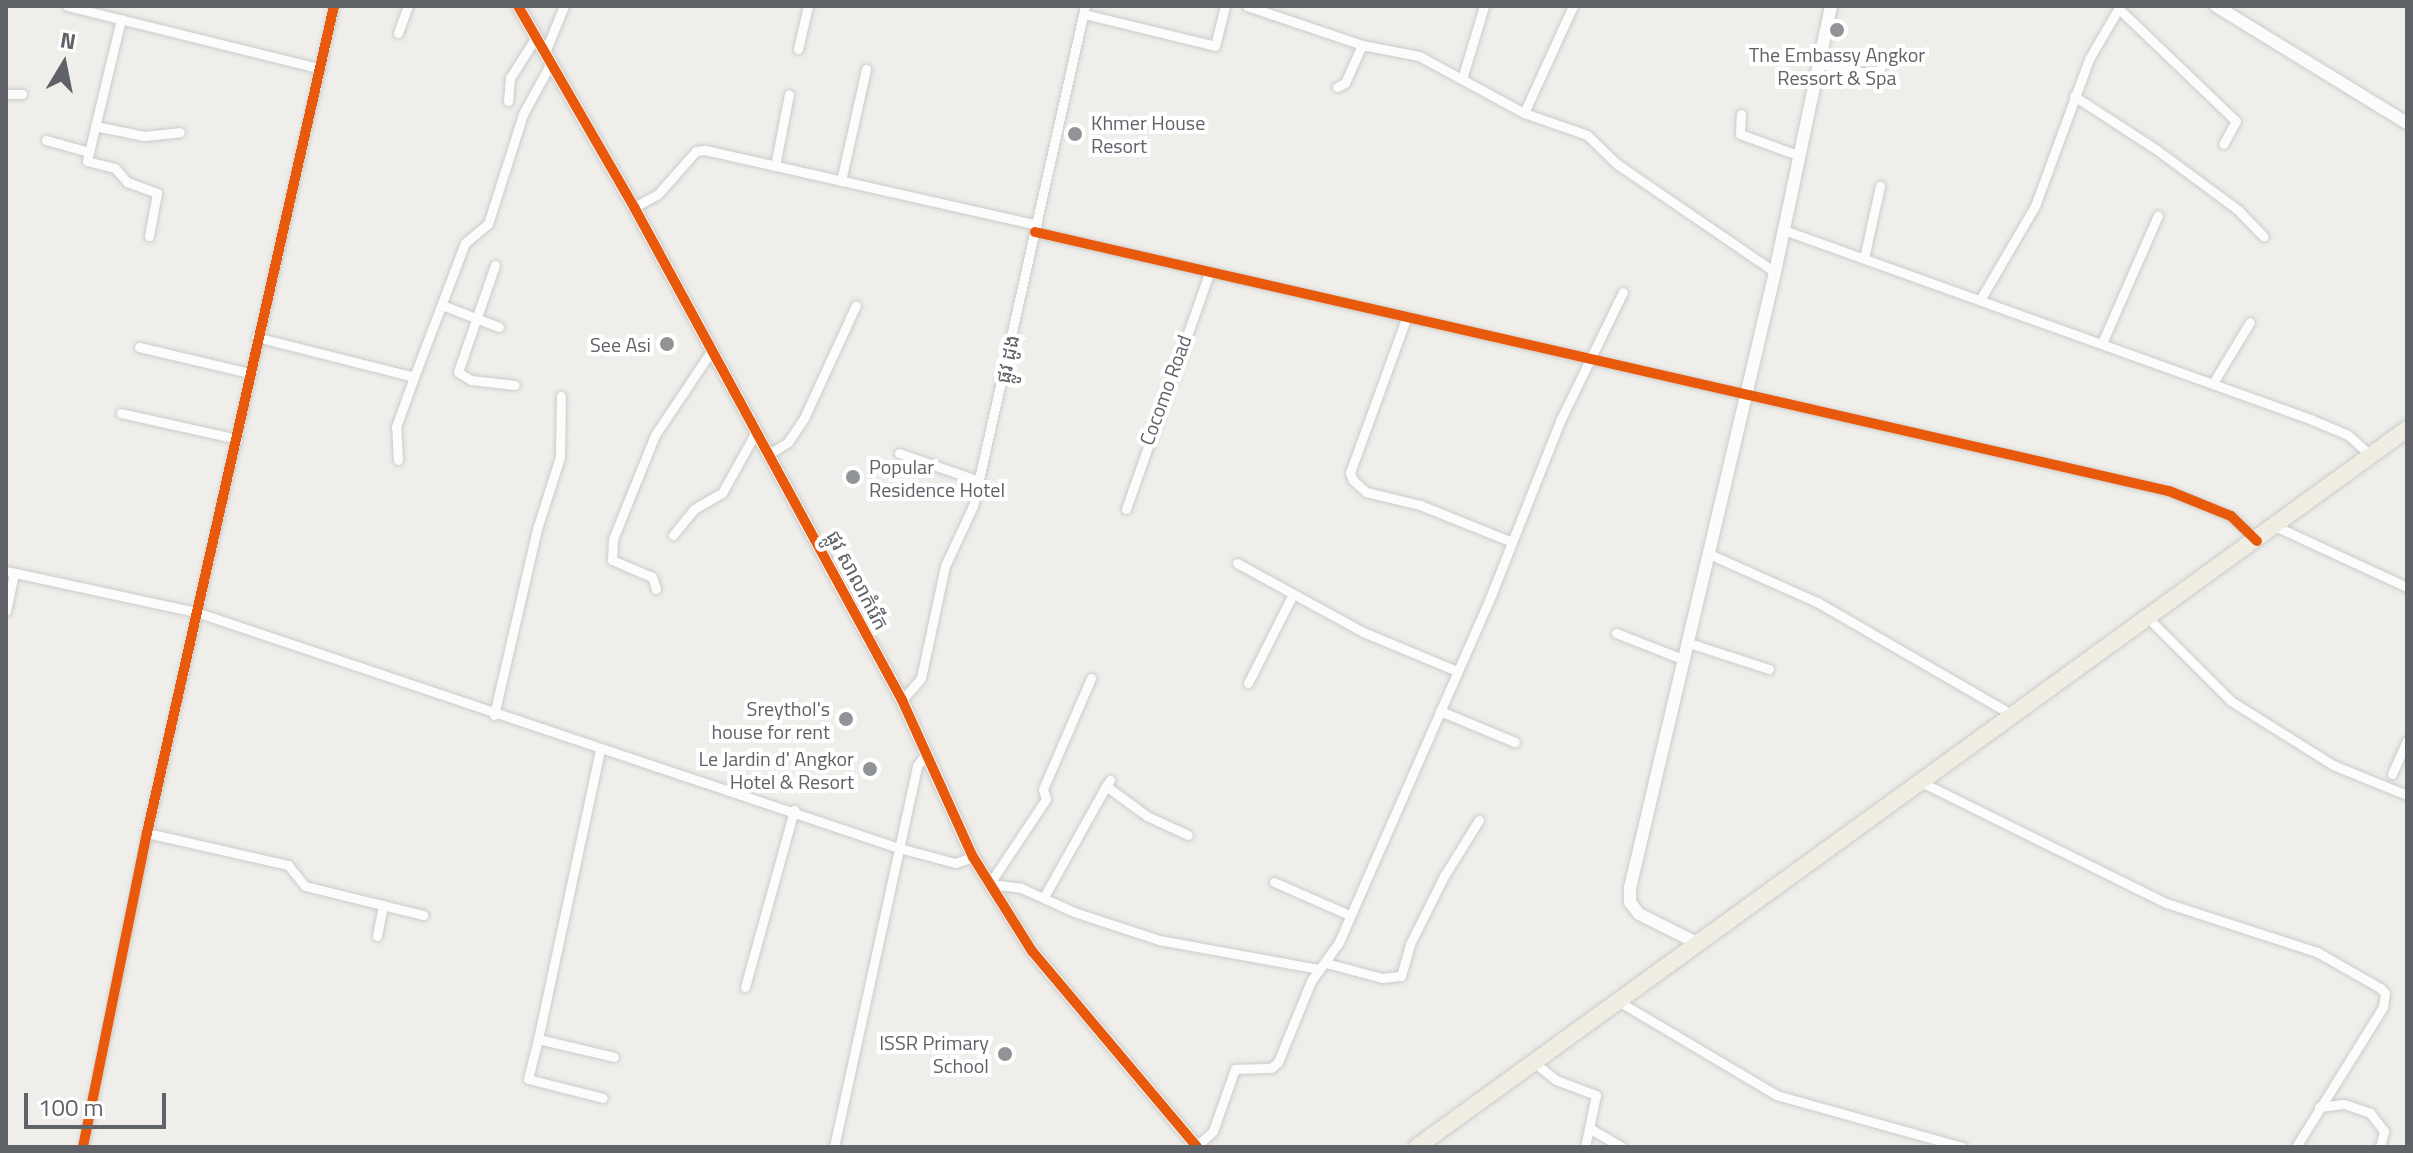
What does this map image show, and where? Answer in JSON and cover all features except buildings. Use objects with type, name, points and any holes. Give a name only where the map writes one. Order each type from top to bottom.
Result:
[{"type":"highway","points":[[1417,1147],[2277,527],[2407,429]]},
{"type":"street","points":[[83,1147],[147,833],[237,439],[256,337],[334,6]]},
{"type":"street","points":[[398,33],[408,6]]},
{"type":"street","name":"ផ្លូវ សាលាកំរើក","points":[[518,6],[634,207],[905,697],[973,857],[1032,951],[1197,1147]]},
{"type":"street","points":[[398,460],[396,427],[414,377],[465,243],[488,224],[523,114],[549,56],[564,6]]},
{"type":"street","points":[[798,49],[808,6]]},
{"type":"street","points":[[1084,10],[1216,44],[1225,6]]},
{"type":"street","points":[[1247,6],[1280,9],[1362,45],[1419,56],[1524,113],[1596,140],[1617,164],[1775,272]]},
{"type":"street","points":[[1462,79],[1484,6]]},
{"type":"street","points":[[1524,113],[1573,6]]},
{"type":"street","points":[[1699,944],[1639,914],[1630,902],[1775,272],[1831,6]]},
{"type":"street","points":[[2216,6],[2407,123]]},
{"type":"street","points":[[74,7],[318,68]]},
{"type":"street","points":[[1980,300],[2035,206],[2074,96],[2119,7],[2236,121],[2223,144]]},
{"type":"street","name":"ផ្លូវ ដូង","points":[[905,697],[917,687],[934,633],[945,566],[979,481],[1084,10]]},
{"type":"street","points":[[121,19],[88,162],[115,168],[127,182],[157,193],[149,236]]},
{"type":"street","points":[[508,101],[510,78],[536,37]]},
{"type":"street","points":[[1337,87],[1345,83],[1362,45]]},
{"type":"street","points":[[1819,64],[1877,75],[1885,58]]},
{"type":"street","points":[[841,181],[866,69]]},
{"type":"street","points":[[6,94],[22,94]]},
{"type":"street","points":[[775,166],[789,94]]},
{"type":"street","points":[[2074,96],[2157,150],[2238,210],[2264,237]]},
{"type":"street","points":[[1741,114],[1740,134],[1800,156]]},
{"type":"street","points":[[95,126],[144,136],[180,132]]},
{"type":"street","points":[[46,140],[89,152]]},
{"type":"street","points":[[634,207],[667,186],[698,150],[841,181],[1209,273],[2169,491],[2231,516],[2257,541]]},
{"type":"street","points":[[1864,258],[1880,186]]},
{"type":"street","points":[[2103,341],[2158,215]]},
{"type":"street","points":[[1784,230],[2103,341],[2213,383],[2348,435],[2371,456]]},
{"type":"street","points":[[495,265],[460,375],[515,385]]},
{"type":"street","name":"Cocomo Road","points":[[1126,509],[1209,273]]},
{"type":"street","points":[[1197,1147],[1213,1131],[1235,1069],[1271,1068],[1278,1062],[1349,915],[1440,711],[1588,358],[1623,292]]},
{"type":"street","points":[[442,305],[499,327]]},
{"type":"street","points":[[769,454],[788,442],[804,418],[856,305]]},
{"type":"street","points":[[1407,316],[1350,473],[1353,480],[1366,492],[1420,505],[1512,542]]},
{"type":"street","points":[[2213,383],[2250,322]]},
{"type":"street","points":[[256,337],[414,377]]},
{"type":"street","points":[[139,347],[250,373]]},
{"type":"street","points":[[656,589],[652,577],[612,560],[613,539],[655,435],[712,350]]},
{"type":"street","points":[[494,715],[537,529],[560,457],[561,396]]},
{"type":"street","points":[[121,413],[237,439]]},
{"type":"street","points":[[673,535],[694,509],[722,493],[757,430]]},
{"type":"street","points":[[899,453],[979,481]]},
{"type":"street","points":[[2277,527],[2407,587]]},
{"type":"street","points":[[1709,554],[1817,602],[2014,716]]},
{"type":"street","points":[[1237,563],[1363,632],[1457,671]]},
{"type":"street","points":[[6,611],[10,572],[196,612],[494,715],[794,810],[899,848],[955,863],[973,857]]},
{"type":"street","points":[[1248,683],[1293,594]]},
{"type":"street","points":[[2149,619],[2231,701],[2333,765],[2407,795]]},
{"type":"street","points":[[1616,633],[1685,660]]},
{"type":"street","points":[[1689,643],[1769,669]]},
{"type":"street","points":[[1091,678],[1043,789],[1046,799],[990,883],[1044,897],[1159,940],[1382,978],[1401,976],[1411,942],[1479,820]]},
{"type":"street","points":[[1440,711],[1515,742]]},
{"type":"street","points":[[2392,774],[2407,741]]},
{"type":"street","points":[[600,750],[528,1079],[603,1098]]},
{"type":"street","points":[[834,1147],[917,766],[927,752]]},
{"type":"street","points":[[1044,897],[1108,783],[1147,816],[1188,835]]},
{"type":"street","points":[[1923,783],[2166,903],[2317,952],[2380,988],[2385,993],[2383,1007],[2296,1147]]},
{"type":"street","points":[[745,987],[794,810]]},
{"type":"street","points":[[147,833],[288,865],[305,886],[423,915]]},
{"type":"street","points":[[1274,882],[1349,915]]},
{"type":"street","points":[[377,936],[383,905]]},
{"type":"street","points":[[1618,1001],[1776,1095],[1962,1147]]},
{"type":"street","points":[[538,1039],[614,1057]]},
{"type":"street","points":[[1535,1063],[1556,1080],[1596,1095],[1585,1147]]},
{"type":"street","points":[[2319,1107],[2344,1104],[2370,1113],[2384,1131],[2380,1147]]},
{"type":"street","points":[[1589,1128],[1622,1147]]},
{"type":"cycle path","points":[[83,1147],[147,833],[334,6]]},
{"type":"cycle path","points":[[518,6],[634,207],[902,700],[973,857],[1032,951],[1197,1147]]},
{"type":"cycle path","points":[[1035,232],[2169,491],[2231,516],[2257,541]]},
{"type":"place","name":"The Embassy Angkor Ressort & Spa","points":[[1837,30]]},
{"type":"place","name":"Khmer House Resort","points":[[1075,134]]},
{"type":"place","name":"See Asi","points":[[667,344]]},
{"type":"place","name":"Popular Residence Hotel","points":[[853,477]]},
{"type":"place","name":"Sreythol's house for rent","points":[[846,719]]},
{"type":"place","name":"Le Jardin d' Angkor Hotel & Resort","points":[[870,769]]},
{"type":"place","name":"ISSR Primary School","points":[[1005,1054]]}]
